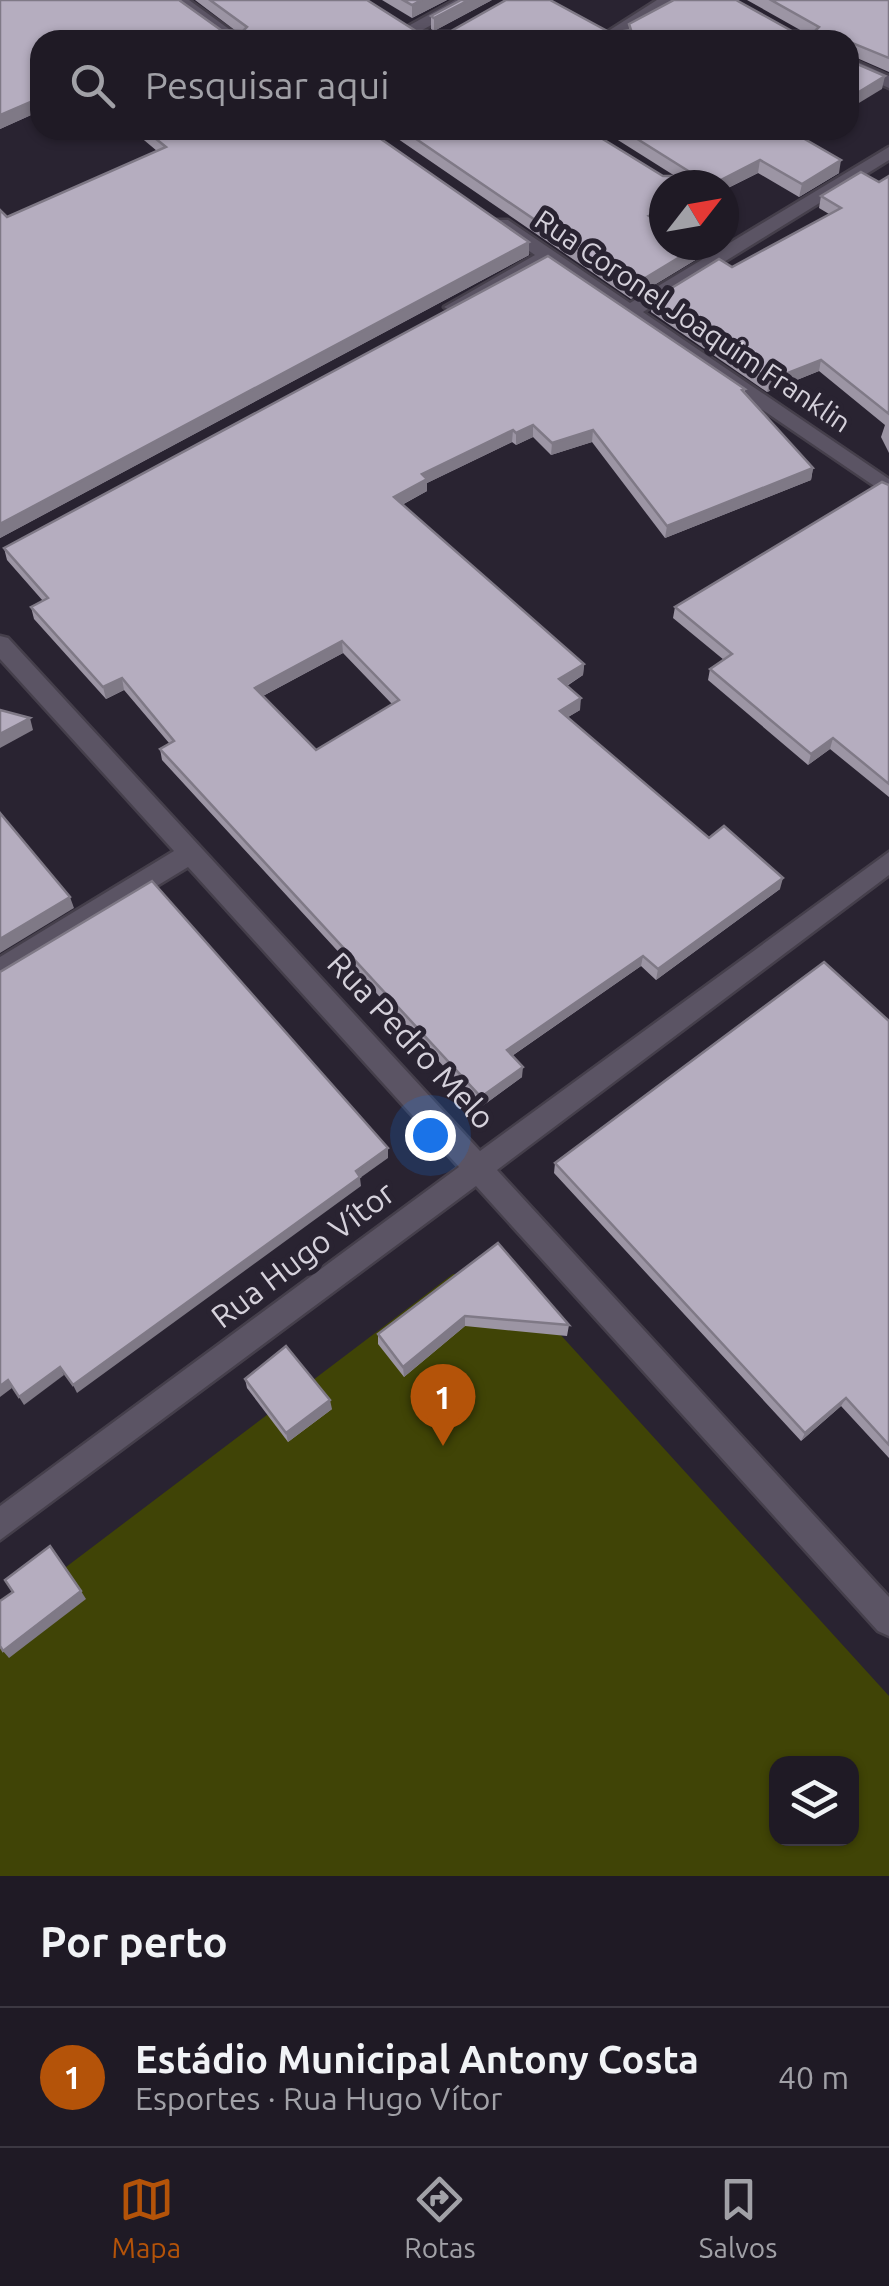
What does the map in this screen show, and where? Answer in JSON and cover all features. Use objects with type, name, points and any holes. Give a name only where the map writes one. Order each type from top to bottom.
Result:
[{"type":"street","points":[[178,0],[222,30]]},
{"type":"street","points":[[395,20],[411,29],[468,0]]},
{"type":"street","points":[[614,30],[669,0]]},
{"type":"street","points":[[859,68],[889,84]]},
{"type":"street","points":[[632,311],[889,152]]},
{"type":"street","name":"Rua Coronel Joaquim Franklin","points":[[488,214],[889,489]]},
{"type":"street","points":[[428,320],[548,256]]},
{"type":"street","name":"Rua Pedro Melo","points":[[0,644],[889,1620]]},
{"type":"street","points":[[0,970],[191,853]]},
{"type":"street","name":"Rua Hugo Vítor","points":[[0,1526],[889,862]]},
{"type":"shaded area","points":[[453,1274],[507,1276],[889,1696],[889,1876],[0,1876],[0,1617]]},
{"type":"building","points":[[0,0],[179,0],[221,30],[30,30],[30,102],[0,115]]},
{"type":"building","points":[[210,0],[367,0],[414,30],[244,30],[247,27]]},
{"type":"building","points":[[461,0],[469,0],[434,18],[431,16]]},
{"type":"building","points":[[506,0],[550,0],[605,30],[453,30]]},
{"type":"building","points":[[674,0],[736,0],[790,30],[631,30],[629,24]]},
{"type":"building","points":[[771,0],[889,0],[889,58],[859,46],[859,30],[816,30],[819,27]]},
{"type":"building","points":[[859,65],[885,76],[859,92]]},
{"type":"building","points":[[157,140],[382,140],[529,242],[0,524],[0,210],[7,217],[166,147]]},
{"type":"building","points":[[418,140],[604,140],[653,170],[649,170],[649,260],[675,260],[632,286]]},
{"type":"building","points":[[639,140],[806,140],[841,160],[802,184],[760,160],[739,171],[687,170]]},
{"type":"building","points":[[861,172],[879,182],[889,176],[889,414],[821,360],[770,380],[652,300],[717,260],[732,267],[841,208],[821,196]]},
{"type":"building","points":[[548,256],[745,389],[742,390],[813,468],[667,526],[593,430],[552,443],[533,425],[516,433],[513,430],[422,474],[427,479],[394,497],[584,664],[559,679],[581,698],[560,711],[709,838],[724,826],[783,878],[658,969],[643,956],[507,1050],[523,1067],[481,1097],[160,749],[174,741],[122,678],[103,687],[31,607],[48,598],[4,548]],"holes":[[[342,641],[399,700],[316,750],[255,688]]]},
{"type":"building","points":[[882,482],[889,485],[889,784],[833,738],[811,754],[710,669],[732,654],[675,607]]},
{"type":"building","points":[[0,710],[30,718],[0,734]]},
{"type":"building","points":[[0,813],[70,897],[0,939]]},
{"type":"building","points":[[152,881],[388,1148],[356,1171],[360,1177],[73,1385],[60,1367],[19,1397],[8,1380],[0,1386],[0,972]]},
{"type":"building","points":[[824,962],[889,1021],[889,1445],[846,1398],[805,1433],[555,1163]]},
{"type":"building","points":[[498,1243],[569,1325],[465,1316],[403,1367],[378,1334]]},
{"type":"building","points":[[286,1346],[330,1400],[286,1433],[245,1379]]},
{"type":"building","points":[[50,1546],[81,1591],[3,1651],[0,1601],[13,1592],[5,1580]]},
{"type":"place","name":"Estádio Municipal Antony Costa","points":[[443,1446]]}]
